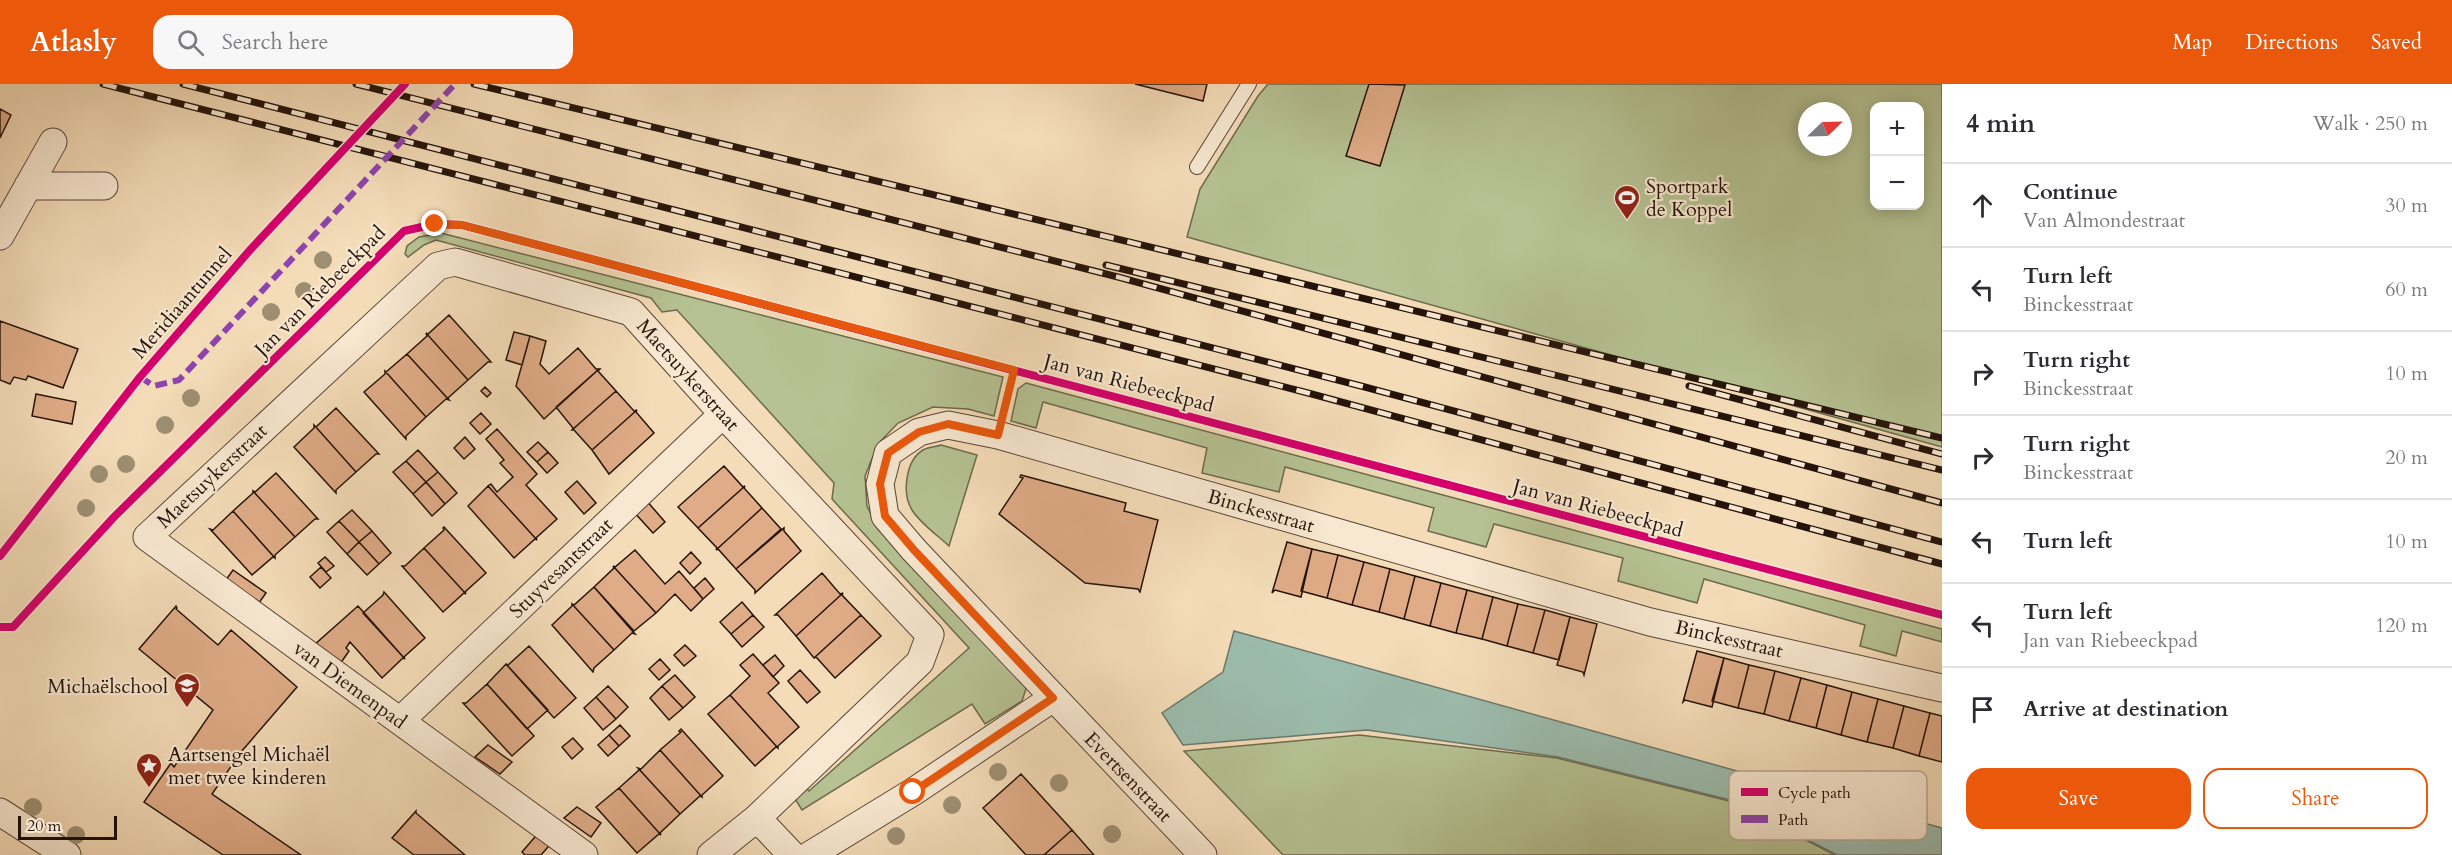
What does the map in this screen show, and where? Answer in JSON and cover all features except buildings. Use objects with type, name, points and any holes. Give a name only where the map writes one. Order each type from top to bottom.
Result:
[{"type":"street","points":[[0,236],[53,142]]},
{"type":"street","points":[[28,186],[104,186]]},
{"type":"street","name":"Maetsuykerstraat","points":[[147,537],[438,266],[456,262],[631,312],[930,635],[920,662],[757,818],[711,855]]},
{"type":"street","name":"Stuyvesantstraat","points":[[400,721],[723,414]]},
{"type":"street","name":"Binckesstraat","points":[[1053,698],[885,516],[880,484],[888,453],[919,432],[948,424],[998,435],[1650,621],[1942,688]]},
{"type":"street","name":"van Diemenpad","points":[[147,537],[584,855]]},
{"type":"street","points":[[810,855],[913,792],[1053,698]]},
{"type":"street","name":"Evertsenstraat","points":[[1053,698],[1203,855]]},
{"type":"street","points":[[0,813],[16,820],[67,855]]},
{"type":"street","points":[[757,818],[792,855]]},
{"type":"lane","points":[[1197,167],[1249,84]]},
{"type":"green space","name":"Sportpark de Koppel","points":[[1268,84],[1942,84],[1942,447],[1187,237],[1200,189],[1258,96]]},
{"type":"green space","points":[[441,233],[1003,377],[994,416],[968,409],[933,407],[898,423],[878,444],[865,476],[867,506],[878,529],[1027,686],[1022,701],[985,724],[972,704],[802,810],[792,794],[802,783],[809,791],[969,648],[832,499],[834,483],[677,310],[662,312],[651,298],[436,240],[424,245],[408,257],[405,254],[407,246],[419,237]]},
{"type":"green space","points":[[1026,383],[1942,629],[1942,642],[1902,631],[1896,656],[1860,646],[1865,625],[1704,579],[1697,603],[1618,581],[1623,558],[1494,524],[1486,547],[1428,531],[1434,508],[1285,467],[1279,492],[1202,473],[1207,448],[1043,402],[1036,428],[1011,421],[1018,389]]},
{"type":"green space","points":[[941,445],[977,455],[949,546],[915,515],[909,503],[906,487],[909,470],[917,455],[927,448]]},
{"type":"green space","points":[[1359,735],[1557,758],[1729,801],[1729,840],[1806,840],[1835,855],[1283,855],[1184,751]]},
{"type":"shaded area","points":[[1234,631],[1737,771],[1729,771],[1729,800],[1558,757],[1367,730],[1183,745],[1162,713],[1223,672]]},
{"type":"shaded area","points":[[1927,824],[1942,828],[1942,855],[1837,855],[1808,840],[1927,840]]},
{"type":"railway","points":[[103,84],[1308,393],[1942,564]]},
{"type":"railway","points":[[183,84],[1361,386],[1942,542]]},
{"type":"railway","points":[[356,84],[1118,277],[1942,503]]},
{"type":"railway","points":[[474,84],[1942,438]]},
{"type":"railway","points":[[1106,265],[1942,470]]},
{"type":"railway","points":[[1689,386],[1942,454]]},
{"type":"marked path","points":[[140,377],[154,386],[179,380],[455,84]]},
{"type":"cycle path","name":"Meridiaantunnel","points":[[0,556],[140,377],[250,250],[405,84]]},
{"type":"cycle path","name":"Jan van Riebeeckpad","points":[[0,627],[13,627],[114,517],[404,231],[435,224],[462,225],[1942,615]]},
{"type":"place","name":"Sportpark de Koppel","points":[[1627,221]]},
{"type":"place","name":"Michaëlschool","points":[[187,709]]},
{"type":"place","name":"Aartsengel Michaël met twee kinderen","points":[[149,789]]},
{"type":"route","points":[[435,224],[462,225],[1014,370],[998,435],[948,424],[919,432],[888,453],[880,484],[885,516],[1053,698],[913,792]]}]
